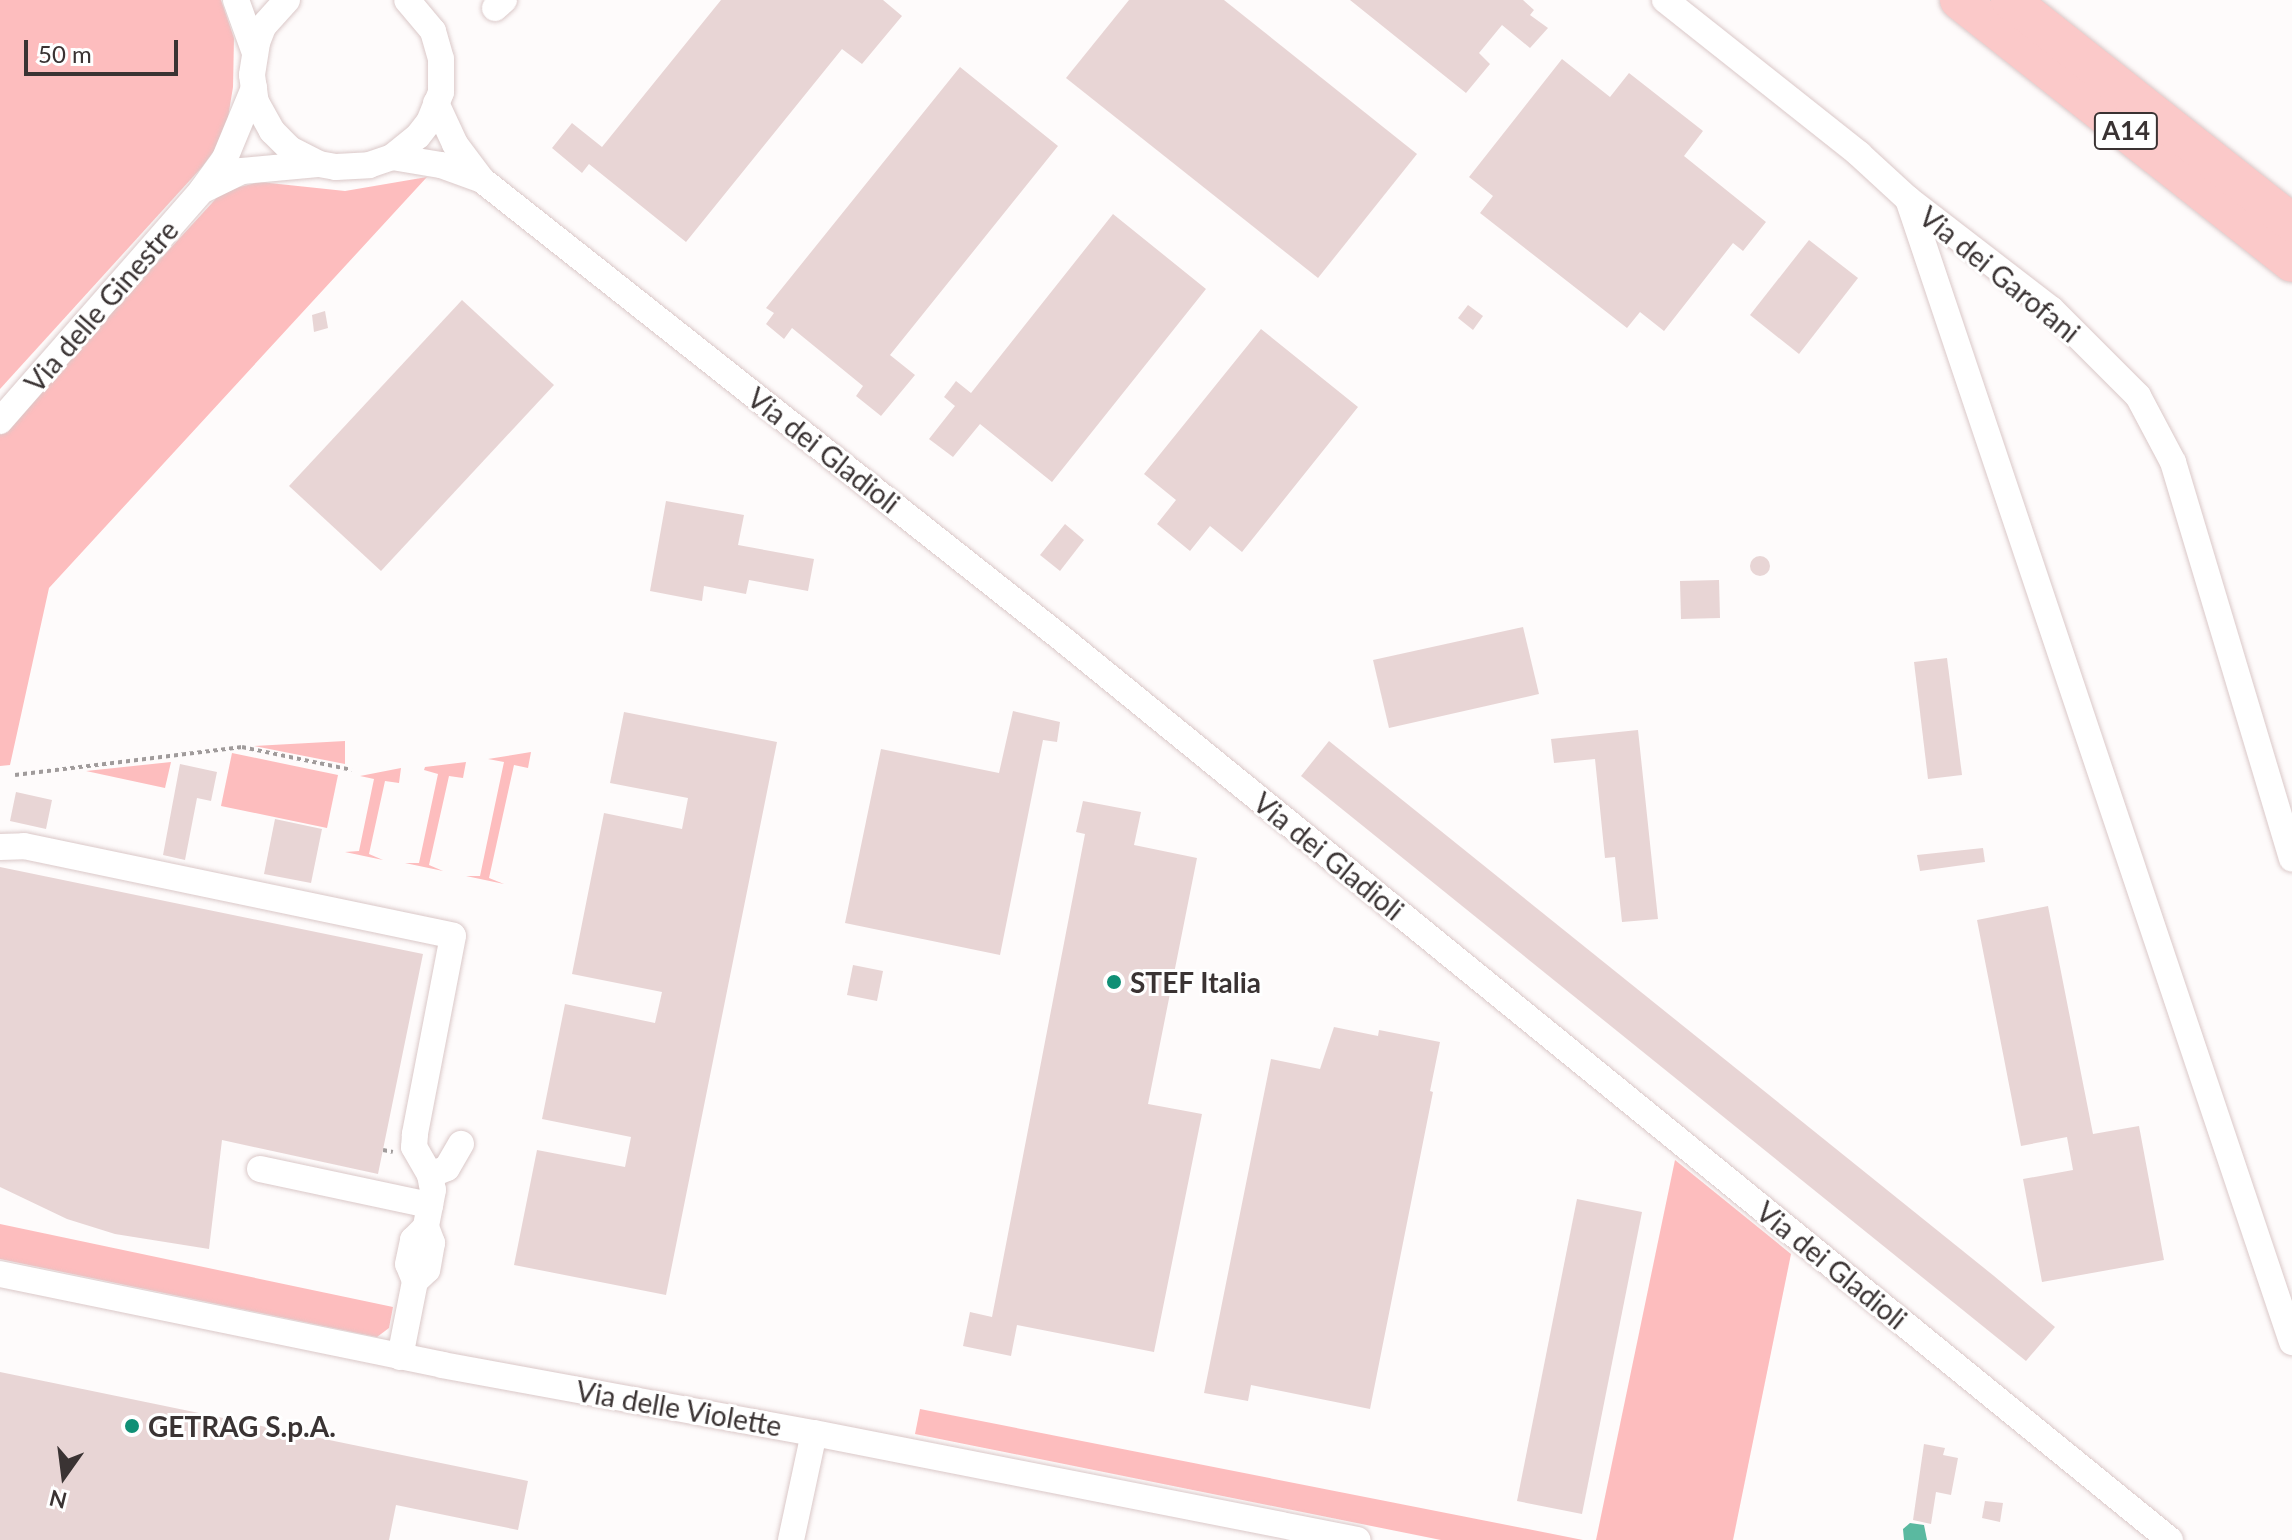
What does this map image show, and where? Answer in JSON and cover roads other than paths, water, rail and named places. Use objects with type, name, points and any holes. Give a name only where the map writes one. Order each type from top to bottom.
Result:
[{"type":"highway","name":"A14","points":[[1959,0],[2292,263]]},
{"type":"highway","name":"A14","points":[[2010,0],[2292,223]]},
{"type":"street","name":"Via dei Gladioli","points":[[236,0],[255,53]]},
{"type":"street","name":"Via dei Gladioli","points":[[287,0],[263,27],[255,53],[256,102],[272,131],[290,149],[319,164],[336,167],[369,165],[392,157],[418,136],[441,92],[441,59],[433,31],[407,0]]},
{"type":"street","name":"Via dei Garofani","points":[[1665,0],[1859,154],[1908,199],[2051,309],[2138,396],[2173,462],[2292,859]]},
{"type":"street","name":"Via delle Ginestre","points":[[0,421],[202,190],[225,158],[254,88]]},
{"type":"street","name":"Via dei Gladioli","points":[[436,103],[455,144],[482,180],[1060,637],[2170,1540]]},
{"type":"street","name":"Via dei Gladioli","points":[[392,157],[441,165],[482,180]]},
{"type":"street","name":"Via delle Ginestre","points":[[202,190],[242,171],[319,164]]},
{"type":"street","points":[[1908,199],[2292,1342]]},
{"type":"street","points":[[0,847],[24,846],[453,936],[414,1147],[430,1175],[428,1216],[432,1243],[427,1270],[415,1281],[400,1357]]},
{"type":"street","points":[[430,1175],[447,1168],[461,1144]]},
{"type":"street","points":[[260,1169],[428,1216]]},
{"type":"street","name":"Via delle Violette","points":[[0,1274],[400,1357],[814,1433],[1358,1540]]},
{"type":"street","points":[[791,1540],[814,1433]]},
{"type":"place","name":"STEF Italia","points":[[1114,982]]},
{"type":"place","name":"GETRAG S.p.A.","points":[[132,1426]]}]
